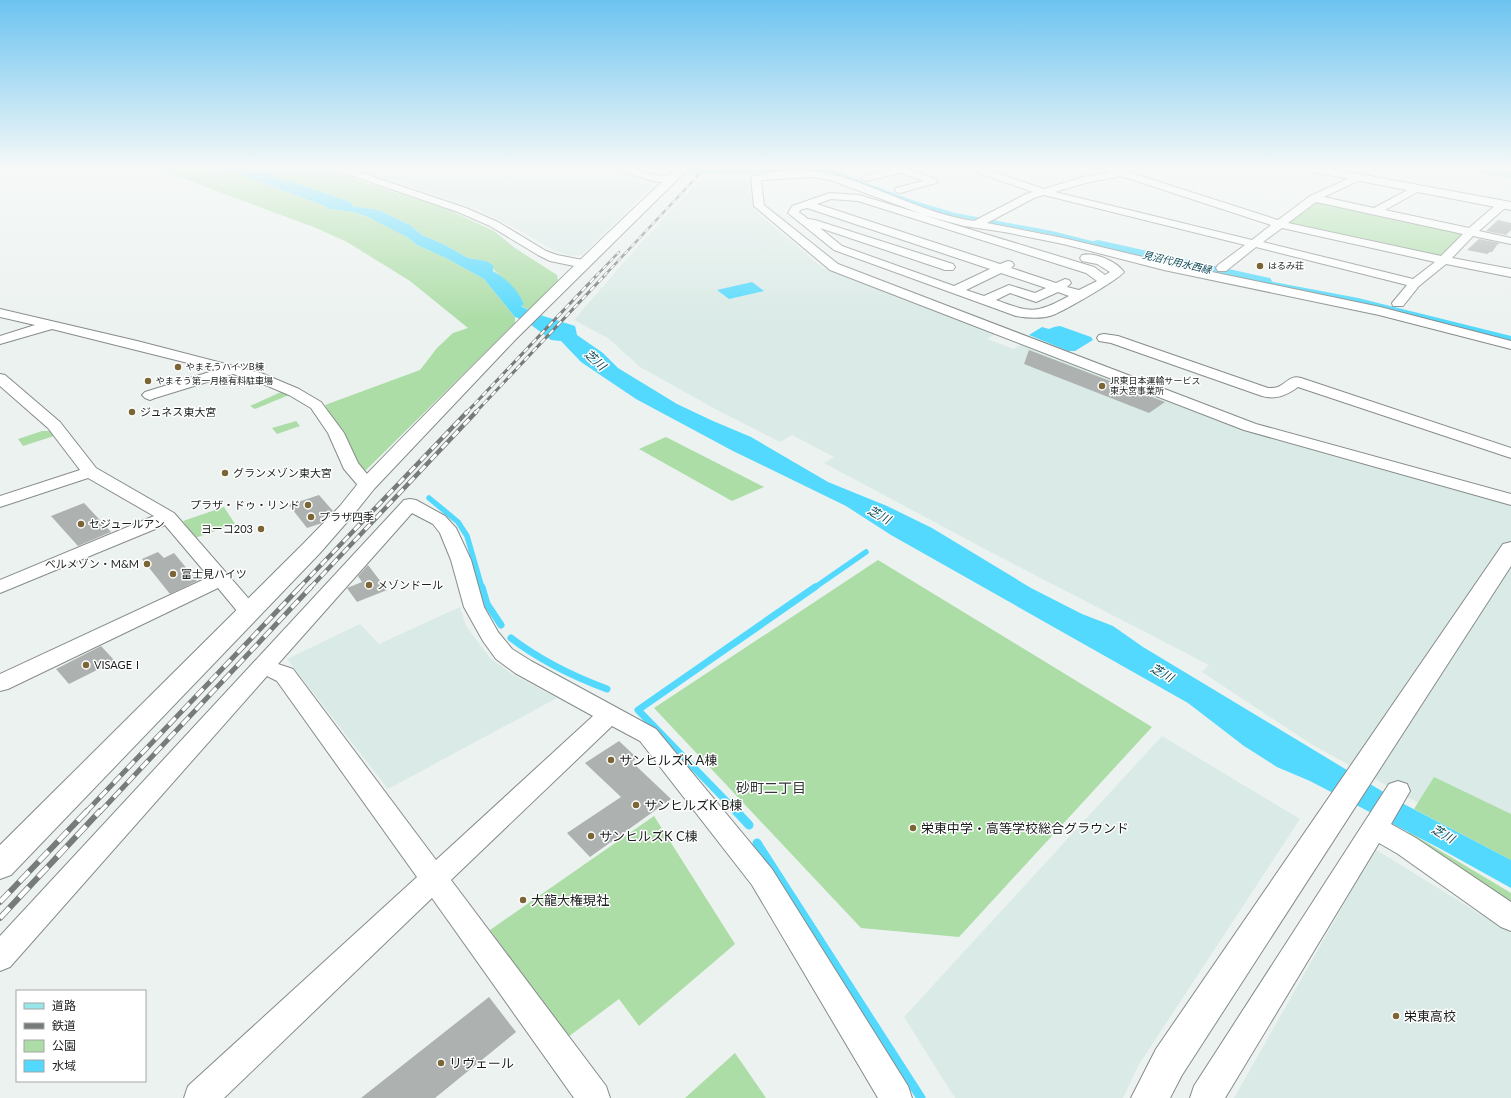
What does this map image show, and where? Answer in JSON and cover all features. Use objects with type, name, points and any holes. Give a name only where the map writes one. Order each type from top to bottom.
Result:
[{"type":"street","points":[[483,219],[494,224],[542,253],[554,258],[584,264]]},
{"type":"street","points":[[0,865],[249,612],[347,510],[367,485],[516,330],[630,219]]},
{"type":"street","points":[[775,219],[834,267],[1250,427],[1511,500]]},
{"type":"street","points":[[800,219],[863,266],[987,311],[1000,314],[1049,312],[1102,283],[1118,272],[1101,261],[976,228],[949,219]]},
{"type":"street","points":[[804,219],[948,267]]},
{"type":"street","points":[[891,219],[905,237]]},
{"type":"street","points":[[929,219],[940,223],[1063,241],[1164,266],[1380,311],[1511,345]]},
{"type":"street","points":[[858,255],[905,237],[922,234],[940,234],[957,240],[991,219]]},
{"type":"street","points":[[1154,219],[1415,283]]},
{"type":"street","points":[[1264,219],[1279,224],[1444,260],[1511,273]]},
{"type":"street","points":[[1222,268],[1285,219]]},
{"type":"street","points":[[1410,219],[1511,241]]},
{"type":"street","points":[[1398,303],[1415,283],[1444,260],[1471,232],[1489,219]]},
{"type":"street","points":[[922,234],[940,223]]},
{"type":"street","points":[[976,228],[986,246]]},
{"type":"street","points":[[934,246],[976,228],[1089,237],[1222,268],[1414,307]]},
{"type":"street","points":[[922,234],[934,246],[1023,275],[1020,284],[1042,269],[1048,257],[1095,272],[1103,280],[1102,283]]},
{"type":"street","points":[[923,279],[969,258],[986,246],[1002,243],[1023,249],[1058,287],[1080,295]]},
{"type":"street","points":[[838,248],[1016,312],[1027,314]]},
{"type":"street","points":[[901,251],[917,249],[924,250],[928,255],[937,256],[951,252]]},
{"type":"street","points":[[943,286],[1023,249]]},
{"type":"street","points":[[876,262],[892,256],[901,257],[912,264],[923,264],[930,261]]},
{"type":"street","points":[[955,290],[1002,268],[1042,269],[1064,277],[1066,280],[1064,284],[1036,298],[1009,289],[985,301]]},
{"type":"street","points":[[980,279],[996,284]]},
{"type":"street","points":[[0,313],[137,345],[256,376],[294,392],[316,405],[336,433],[350,465],[367,485]]},
{"type":"street","points":[[0,340],[52,325]]},
{"type":"street","points":[[1104,338],[1113,339],[1267,393],[1281,392],[1296,381],[1511,454]]},
{"type":"street","points":[[150,395],[232,370]]},
{"type":"street","points":[[0,378],[54,426],[90,472],[168,517],[249,612]]},
{"type":"street","points":[[0,502],[90,472]]},
{"type":"street","points":[[0,957],[410,504],[439,520],[449,532],[460,560],[474,607],[490,636],[504,654],[523,667],[648,735],[762,877],[896,1098]]},
{"type":"street","points":[[0,587],[168,517]]},
{"type":"street","points":[[1150,1098],[1170,1062],[1511,549]]},
{"type":"street","points":[[0,683],[221,579]]},
{"type":"street","points":[[262,667],[285,675],[594,1098]]},
{"type":"street","points":[[200,1098],[610,714]]},
{"type":"street","points":[[1206,1098],[1398,790]]},
{"type":"street","points":[[1377,825],[1511,918]]},
{"type":"shaded area","points":[[497,219],[618,219],[582,255],[572,256],[554,251],[523,232]]},
{"type":"shaded area","points":[[663,219],[765,219],[823,268],[997,333],[987,339],[1014,349],[1024,343],[1242,429],[1511,505],[1511,844],[1435,812],[1311,744],[1202,672],[1209,665],[1002,558],[824,463],[834,457],[792,435],[780,442],[717,410],[640,367],[608,338],[574,320]]},
{"type":"shaded area","points":[[460,607],[466,626],[490,658],[512,674],[557,698],[388,789],[287,659],[360,624],[379,644]]},
{"type":"shaded area","points":[[1162,736],[1300,819],[1138,1066],[1123,1098],[955,1098],[904,1017]]},
{"type":"shaded area","name":"栄東高校","points":[[1375,849],[1511,933],[1511,1098],[1234,1098]]},
{"type":"green space","points":[[292,219],[373,219],[380,222],[407,237],[417,245],[446,258],[484,279],[515,317],[515,323],[364,472],[325,405],[420,370],[437,348],[453,333],[468,328],[410,281],[347,242]]},
{"type":"green space","points":[[398,219],[469,219],[494,231],[515,248],[557,275],[558,281],[529,310],[520,305],[524,304],[521,297],[486,261],[468,258],[443,244],[422,235],[410,225]]},
{"type":"green space","points":[[1292,219],[1398,219],[1466,234],[1440,256],[1436,256],[1287,223]]},
{"type":"green space","points":[[281,392],[289,395],[255,409],[250,406]]},
{"type":"green space","points":[[296,421],[300,426],[277,434],[272,428]]},
{"type":"green space","points":[[42,431],[51,431],[54,436],[23,446],[18,439]]},
{"type":"green space","points":[[666,437],[764,487],[732,501],[639,449]]},
{"type":"green space","points":[[224,507],[235,524],[195,538],[183,521]]},
{"type":"green space","name":"栄東中学・高等学校総合グラウンド","points":[[878,560],[1152,727],[959,937],[861,928],[654,708]]},
{"type":"green space","points":[[1434,777],[1511,814],[1511,860],[1414,809]]},
{"type":"green space","points":[[654,816],[735,944],[639,1026],[619,999],[568,1037],[490,930]]},
{"type":"green space","points":[[1409,832],[1511,893],[1511,907],[1405,837]]},
{"type":"green space","points":[[735,1053],[766,1098],[685,1098]]},
{"type":"water","name":"芝川","points":[[372,219],[398,219],[410,225],[422,235],[443,244],[468,258],[486,261],[493,265],[493,271],[515,289],[524,304],[521,306],[534,313],[575,326],[577,335],[603,353],[618,368],[677,404],[751,437],[828,482],[887,506],[932,528],[1031,588],[1082,614],[1113,626],[1143,647],[1400,802],[1511,860],[1511,888],[1439,848],[1310,781],[1277,767],[1244,746],[1188,703],[891,535],[846,506],[733,451],[636,399],[581,362],[561,341],[551,340],[526,321],[515,317],[484,279],[446,258],[417,245],[407,237]]},
{"type":"water","points":[[970,219],[989,219],[1052,231],[1200,268],[1358,298],[1511,336],[1511,342],[1385,308],[1170,265],[1052,235]]},
{"type":"water","points":[[752,282],[764,291],[729,299],[717,290]]},
{"type":"water","points":[[1060,326],[1091,337],[1093,340],[1075,351],[1068,351],[1029,335],[1042,327],[1049,329]]},
{"type":"building","points":[[1498,220],[1511,223],[1511,230],[1506,235],[1486,231]]},
{"type":"building","points":[[1479,239],[1500,243],[1492,252],[1487,254],[1467,250]]},
{"type":"building","name":"JR東日本運輸サービス 東大宮事業所","points":[[1029,350],[1165,402],[1149,413],[1024,364]]},
{"type":"building","points":[[319,495],[333,511],[329,515],[320,518],[322,523],[307,528],[289,505]]},
{"type":"building","name":"セジュールアン","points":[[84,503],[111,532],[78,546],[51,516]]},
{"type":"building","name":"富士見ハイツ","points":[[158,552],[164,558],[174,553],[197,581],[170,594],[142,559]]},
{"type":"building","name":"メゾンドール","points":[[368,565],[387,590],[357,602],[347,588],[362,582],[358,576]]},
{"type":"building","name":"VISAGEⅠ","points":[[101,646],[115,661],[69,684],[56,669]]},
{"type":"building","points":[[619,741],[637,758],[632,762],[671,799],[590,857],[567,833],[621,797],[585,763]]},
{"type":"building","name":"リヴェール","points":[[489,997],[516,1032],[435,1098],[361,1098]]},
{"type":"waterway","name":"見沼代用水西縁","points":[[1098,244],[1265,281]]},
{"type":"waterway","points":[[429,498],[458,522],[467,536],[482,588]]},
{"type":"waterway","points":[[814,588],[866,552]]},
{"type":"waterway","points":[[482,587],[487,604],[501,625]]},
{"type":"waterway","points":[[737,812],[638,710],[815,587]]},
{"type":"waterway","points":[[511,638],[534,654],[557,667],[581,679],[607,689]]},
{"type":"waterway","points":[[736,811],[749,825]]},
{"type":"waterway","points":[[757,843],[921,1098]]},
{"type":"railway","points":[[604,276],[657,219]]},
{"type":"railway","points":[[596,276],[619,252]]},
{"type":"railway","points":[[466,413],[597,275]]},
{"type":"railway","points":[[475,413],[605,275]]},
{"type":"railway","points":[[299,588],[467,412]]},
{"type":"railway","points":[[310,588],[476,412]]},
{"type":"railway","points":[[86,812],[300,587]]},
{"type":"railway","points":[[100,812],[311,587]]},
{"type":"railway","points":[[0,902],[87,811]]},
{"type":"railway","points":[[0,918],[100,811]]},
{"type":"place","name":"はるみ荘","points":[[1260,266]]},
{"type":"place","name":"やまそうハイツB棟","points":[[178,367]]},
{"type":"place","name":"やまそう第一月極有料駐車場","points":[[148,381]]},
{"type":"place","name":"JR東日本運輸サービス 東大宮事業所","points":[[1102,386]]},
{"type":"place","name":"ジュネス東大宮","points":[[132,412]]},
{"type":"place","name":"グランメゾン東大宮","points":[[225,473]]},
{"type":"place","name":"プラザ・ドゥ・リンド","points":[[308,505]]},
{"type":"place","name":"プラザ四季","points":[[311,517]]},
{"type":"place","name":"セジュールアン","points":[[81,524]]},
{"type":"place","name":"ヨーコ203","points":[[261,529]]},
{"type":"place","name":"ベルメゾン・M&M","points":[[147,564]]},
{"type":"place","name":"富士見ハイツ","points":[[173,574]]},
{"type":"place","name":"メゾンドール","points":[[369,585]]},
{"type":"place","name":"VISAGEⅠ","points":[[86,665]]},
{"type":"place","name":"サンヒルズK A棟","points":[[611,760]]},
{"type":"place","name":"サンヒルズK B棟","points":[[636,805]]},
{"type":"place","name":"栄東中学・高等学校総合グラウンド","points":[[913,828]]},
{"type":"place","name":"サンヒルズK C棟","points":[[591,836]]},
{"type":"place","name":"大龍大権現社","points":[[523,900]]},
{"type":"place","name":"栄東高校","points":[[1396,1016]]},
{"type":"place","name":"リヴェール","points":[[441,1063]]},
{"type":"district","name":"砂町二丁目","points":[[771,788]]}]
